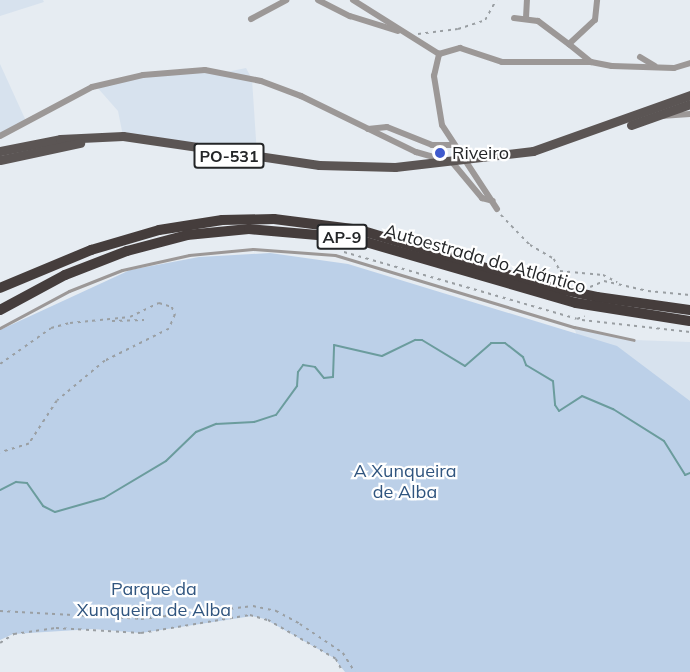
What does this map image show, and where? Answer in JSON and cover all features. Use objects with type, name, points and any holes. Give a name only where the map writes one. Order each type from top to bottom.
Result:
[{"type":"highway","name":"Autoestrada do Atlántico","points":[[0,288],[91,250],[141,235],[194,223],[274,219],[360,230],[545,286],[640,305],[690,310]]},
{"type":"highway","name":"Autoestrada do Atlántico","points":[[0,310],[64,275],[127,251],[187,235],[249,229],[352,238],[566,301],[690,321]]},
{"type":"main road","name":"PO-531","points":[[0,154],[60,139],[123,136],[342,167],[455,164],[562,144],[690,95]]},
{"type":"main road","name":"PO-531","points":[[0,154],[26,154],[91,141],[126,141],[311,170],[386,172],[552,153],[690,104]]},
{"type":"street","points":[[251,19],[286,0]]},
{"type":"street","points":[[318,0],[359,19],[408,34]]},
{"type":"street","points":[[353,0],[439,54],[460,48],[502,62],[591,62],[612,66],[674,68],[690,63]]},
{"type":"street","points":[[526,18],[527,0]]},
{"type":"street","points":[[569,44],[595,20],[597,0]]},
{"type":"street","points":[[514,18],[526,18],[546,25],[591,62]]},
{"type":"street","points":[[439,54],[434,76],[440,117],[458,153],[497,209]]},
{"type":"street","points":[[640,57],[656,66]]},
{"type":"street","points":[[0,136],[92,87],[143,75],[205,70],[261,81],[301,96],[416,152],[455,164],[482,198],[493,201]]},
{"type":"street","points":[[657,116],[690,114]]},
{"type":"street","points":[[368,129],[387,127],[432,146],[454,145]]},
{"type":"lane","points":[[0,327],[69,291],[149,263],[253,249],[335,255],[574,327],[634,340]]},
{"type":"path","points":[[408,34],[485,20],[496,0]]},
{"type":"path","points":[[497,209],[530,245],[554,259],[560,271],[603,275],[617,282],[648,291],[690,295]]},
{"type":"path","points":[[335,255],[355,253],[583,318],[690,332]]},
{"type":"path","points":[[590,288],[599,281],[617,282]]},
{"type":"path","points":[[0,364],[51,328],[130,317],[159,303],[172,307],[175,315],[169,329],[105,361],[57,401],[29,444],[0,453]]},
{"type":"path","points":[[111,320],[144,320]]},
{"type":"path","points":[[0,611],[141,619],[254,606],[276,611],[324,639],[343,653],[356,672]]},
{"type":"path","points":[[0,643],[14,634],[56,628],[141,633],[250,615],[268,620],[336,659],[343,672]]},
{"type":"shaded area","points":[[0,0],[43,0],[44,2],[0,16]]},
{"type":"shaded area","points":[[0,64],[26,121],[0,136]]},
{"type":"shaded area","points":[[246,68],[252,79],[257,155],[123,136],[118,111],[96,86],[181,71],[222,73]]},
{"type":"shaded area","points":[[574,327],[634,340],[690,342],[690,422],[580,345]]},
{"type":"green space","name":"A Xunqueira de Alba","points":[[270,253],[348,264],[617,346],[690,401],[690,672],[345,672],[334,658],[265,619],[252,616],[141,633],[93,629],[13,634],[0,640],[0,330],[130,270],[199,257]]},
{"type":"waterway","points":[[0,490],[16,482],[27,483],[43,506],[55,512],[104,498],[166,461],[196,432],[216,424],[254,422],[276,415],[297,386],[298,372],[303,365],[315,367],[324,378],[333,377],[334,345],[382,356],[415,340],[422,340],[465,366],[491,343],[505,343],[523,357],[526,365],[553,381],[555,405],[559,411],[582,396],[613,409],[664,441],[685,475],[690,473]]},
{"type":"place","name":"Riveiro","points":[[440,153]]},
{"type":"park label","name":"Parque da Xunqueira de Alba","points":[[154,600]]}]
